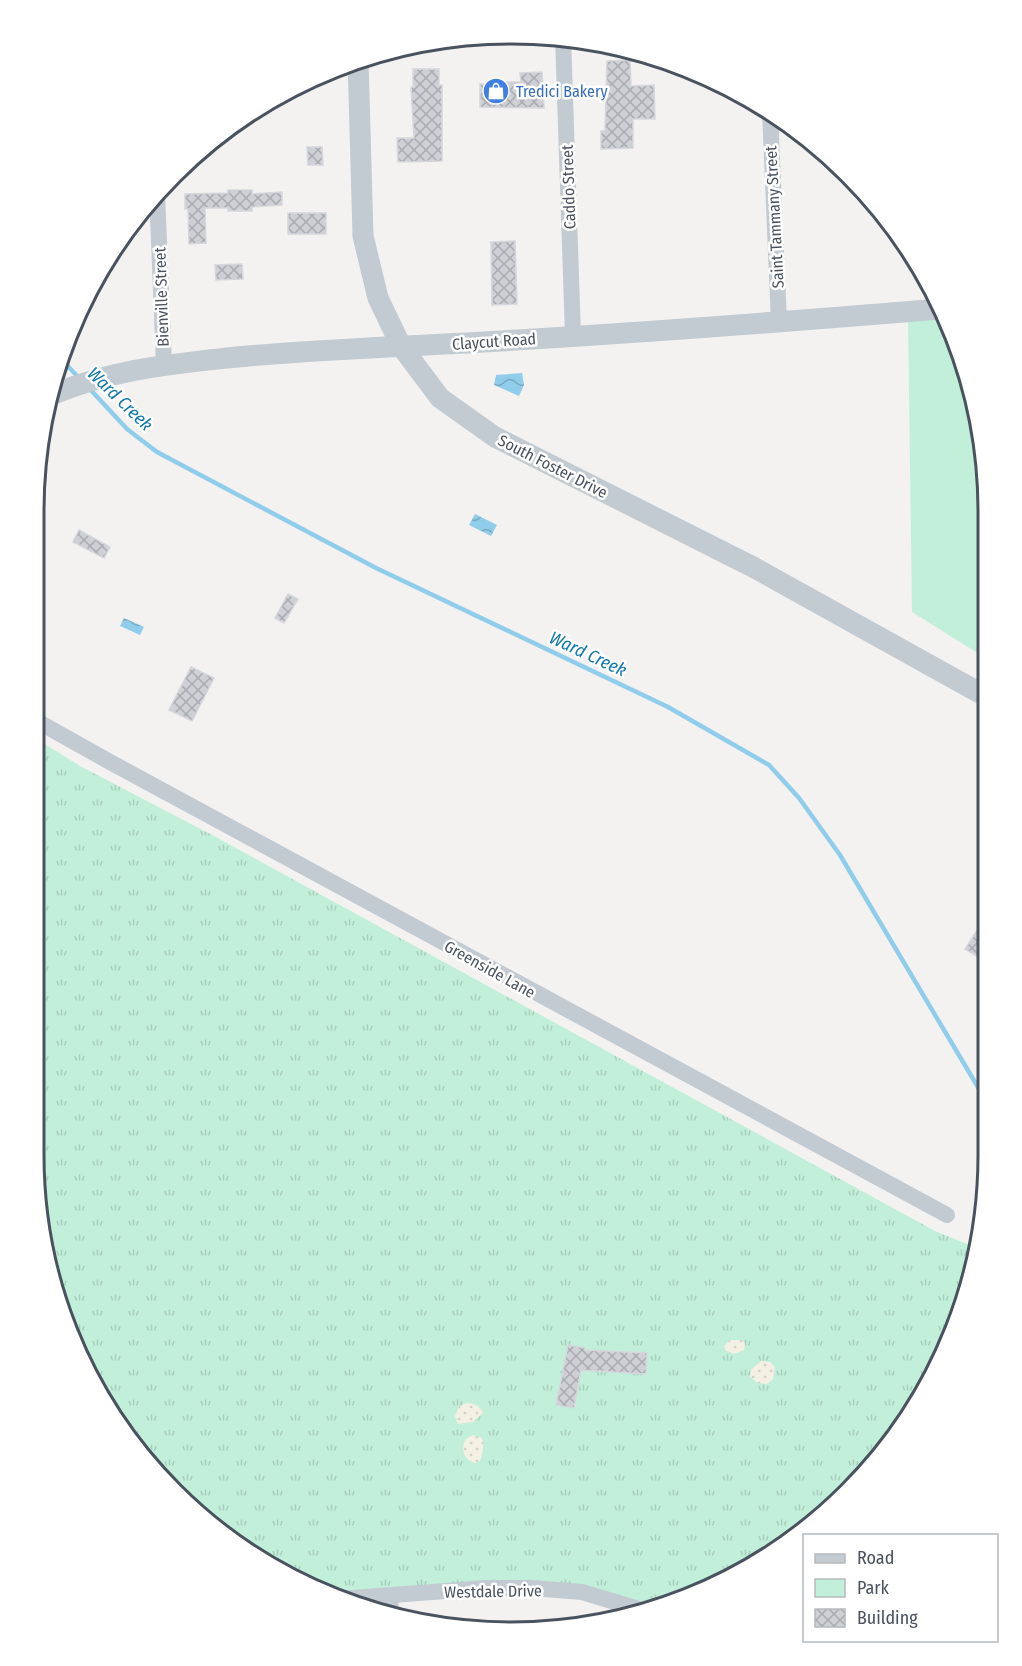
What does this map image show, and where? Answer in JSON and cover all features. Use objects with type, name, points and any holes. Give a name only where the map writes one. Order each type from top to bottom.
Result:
[{"type":"street","name":"Caddo Street","points":[[562,46],[573,336]]},
{"type":"street","name":"South Foster Drive","points":[[358,69],[363,236],[378,298],[401,346],[440,398],[495,437],[753,567],[979,693]]},
{"type":"street","name":"Saint Tammany Street","points":[[770,122],[779,322]]},
{"type":"street","name":"Bienville Street","points":[[158,206],[164,364]]},
{"type":"street","name":"Claycut Road","points":[[58,392],[116,373],[164,364],[276,353],[573,336],[933,310]]},
{"type":"street","name":"Greenside Lane","points":[[43,724],[556,1006],[946,1215]]},
{"type":"street","name":"Westdale Drive","points":[[360,1598],[486,1588],[532,1588],[582,1592],[632,1607]]},
{"type":"street","points":[[390,1596],[391,1607]]},
{"type":"green space","points":[[936,316],[954,361],[970,420],[975,450],[979,511],[979,654],[912,612],[908,318]]},
{"type":"green space","points":[[43,743],[80,766],[214,836],[935,1231],[970,1245],[954,1305],[943,1334],[916,1389],[882,1440],[842,1486],[796,1526],[771,1544],[745,1560],[690,1587],[632,1607],[582,1592],[371,1601],[332,1587],[277,1560],[226,1526],[180,1486],[140,1440],[122,1415],[92,1362],[68,1305],[59,1276],[47,1216],[43,1155]]},
{"type":"sand","points":[[730,1340],[742,1340],[745,1344],[744,1350],[734,1354],[726,1351],[724,1346]]},
{"type":"sand","points":[[761,1361],[770,1362],[775,1367],[773,1379],[767,1384],[758,1383],[750,1377],[751,1370]]},
{"type":"sand","points":[[466,1403],[476,1405],[483,1413],[473,1422],[458,1424],[455,1416],[459,1407]]},
{"type":"sand","points":[[473,1435],[482,1438],[483,1444],[480,1461],[476,1463],[466,1457],[463,1450],[466,1439]]},
{"type":"water","points":[[522,373],[524,385],[519,396],[494,385],[496,375]]},
{"type":"water","points":[[475,514],[497,525],[491,536],[469,525]]},
{"type":"water","points":[[124,618],[144,627],[140,635],[120,626]]},
{"type":"building","points":[[630,60],[631,86],[654,85],[655,119],[633,119],[633,148],[601,149],[601,131],[605,131],[607,61]]},
{"type":"building","points":[[413,69],[439,69],[439,85],[442,85],[442,161],[398,162],[397,138],[414,138],[411,87],[413,87]]},
{"type":"building","points":[[542,72],[544,108],[480,107],[480,84],[521,82],[520,73]]},
{"type":"building","points":[[307,147],[322,147],[323,165],[308,165]]},
{"type":"building","points":[[228,190],[252,190],[252,194],[282,192],[282,205],[252,207],[252,211],[205,208],[206,243],[189,244],[185,194],[228,193]]},
{"type":"building","points":[[288,213],[326,213],[326,234],[288,234]]},
{"type":"building","points":[[515,241],[517,304],[492,305],[491,242]]},
{"type":"building","points":[[242,264],[243,279],[216,280],[215,265]]},
{"type":"building","points":[[79,530],[110,547],[104,558],[73,542]]},
{"type":"building","points":[[288,594],[298,599],[284,623],[275,618]]},
{"type":"building","points":[[191,667],[214,678],[192,721],[169,710]]},
{"type":"building","points":[[979,927],[979,958],[965,949]]},
{"type":"building","points":[[568,1345],[585,1348],[585,1350],[647,1353],[646,1374],[581,1370],[574,1408],[556,1405]]},
{"type":"waterway","name":"Ward Creek","points":[[67,365],[80,379]]},
{"type":"waterway","name":"Ward Creek","points":[[88,387],[127,429],[157,452],[376,568],[668,707],[769,765],[799,798],[840,855],[979,1089]]},
{"type":"place","name":"Tredici Bakery","points":[[496,91]]}]
